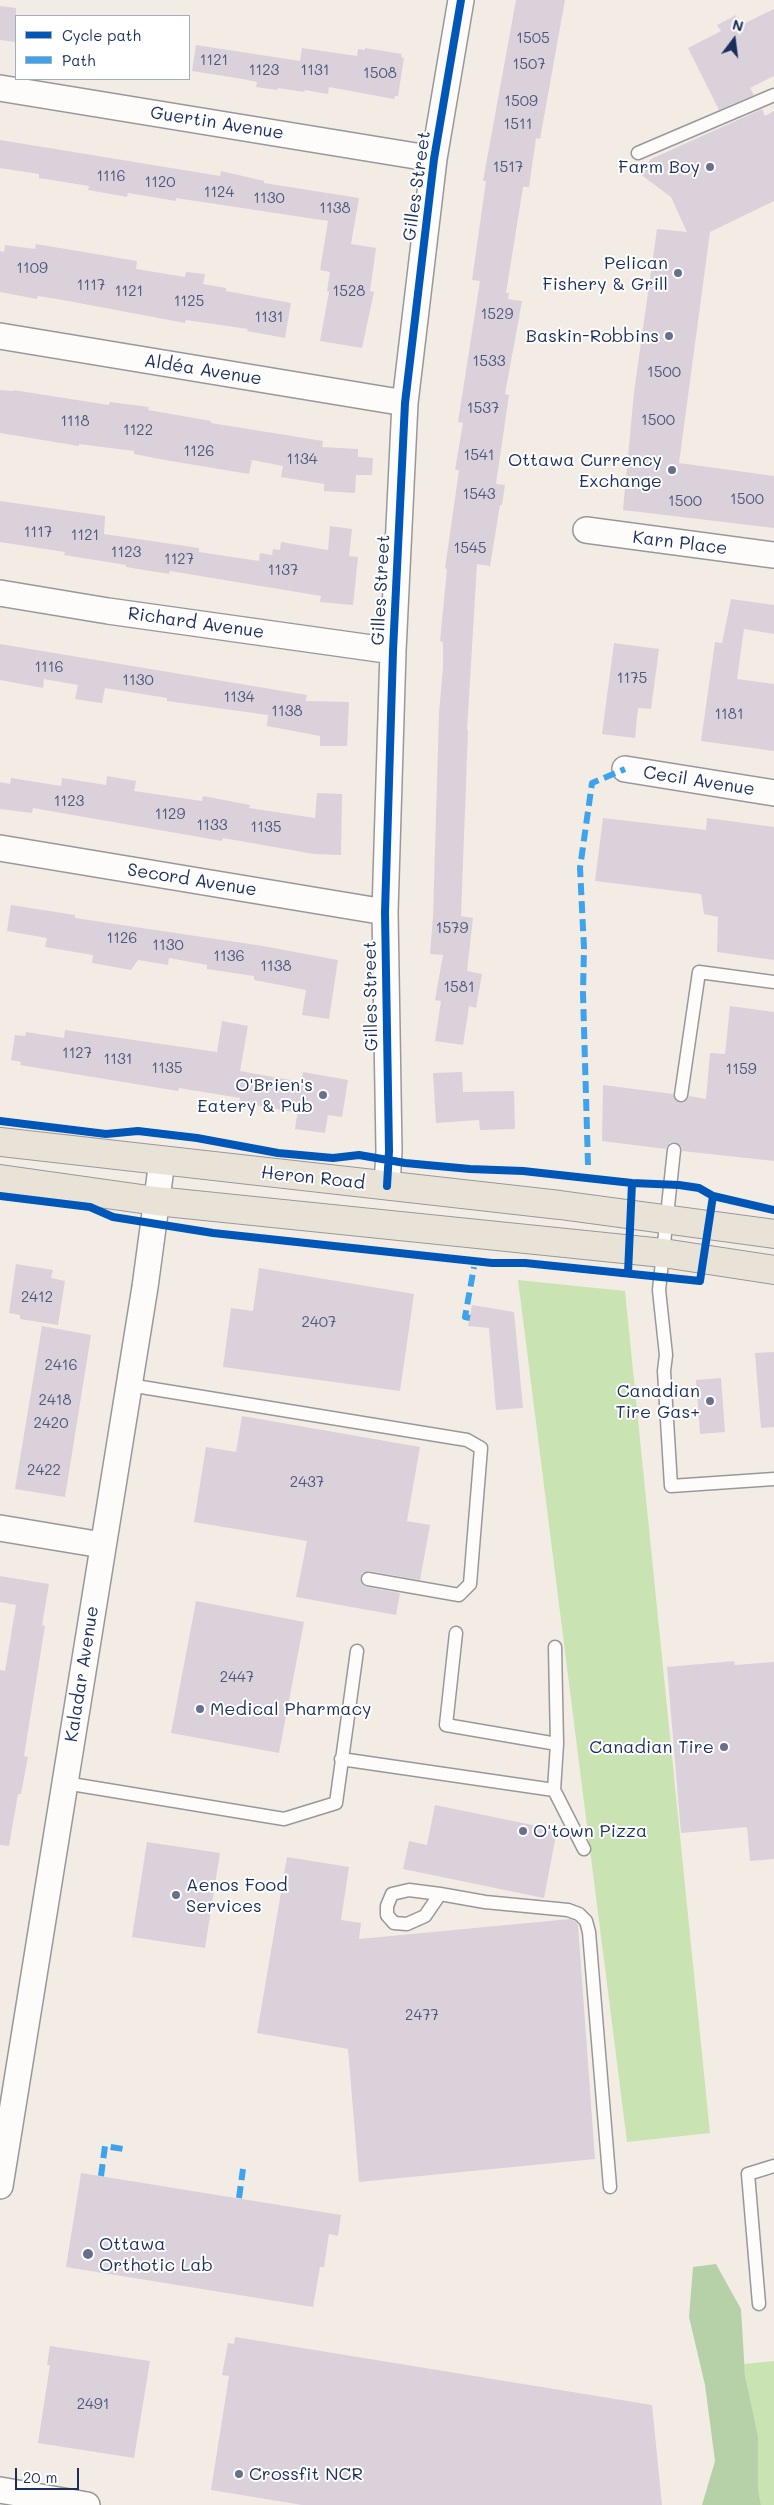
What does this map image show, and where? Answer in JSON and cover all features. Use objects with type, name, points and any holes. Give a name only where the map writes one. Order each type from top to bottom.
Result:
[{"type":"main road","name":"Heron Road","points":[[0,1142],[560,1205],[774,1234]]},
{"type":"main road","points":[[0,1180],[156,1201],[663,1253],[774,1270]]},
{"type":"street","name":"Gilles Street","points":[[387,1186],[389,1150],[385,912],[393,651],[405,403],[434,159],[461,0]]},
{"type":"street","name":"Guertin Avenue","points":[[0,88],[434,159]]},
{"type":"street","name":"Aldéa Avenue","points":[[0,336],[405,403]]},
{"type":"street","name":"Karn Place","points":[[586,530],[774,555]]},
{"type":"street","name":"Richard Avenue","points":[[0,593],[108,611],[393,651]]},
{"type":"street","name":"Cecil Avenue","points":[[625,770],[774,793]]},
{"type":"street","name":"Secord Avenue","points":[[0,848],[385,912]]},
{"type":"street","name":"Kaladar Avenue","points":[[0,2186],[102,1544],[145,1287],[162,1161]]},
{"type":"street","points":[[0,1528],[102,1544]]},
{"type":"street","points":[[0,2490],[87,2505]]},
{"type":"lane","points":[[638,153],[774,95]]},
{"type":"lane","points":[[681,1095],[699,972],[774,982]]},
{"type":"lane","points":[[674,1150],[659,1290],[666,1354],[664,1371],[671,1486],[774,1478]]},
{"type":"lane","points":[[129,1385],[467,1440],[480,1448],[470,1584],[459,1595],[368,1579]]},
{"type":"lane","points":[[456,1633],[446,1725],[557,1744]]},
{"type":"lane","points":[[555,1647],[557,1744],[554,1790],[584,1849]]},
{"type":"lane","points":[[65,1783],[284,1819],[336,1803],[356,1651]]},
{"type":"lane","points":[[341,1759],[554,1790]]},
{"type":"lane","points":[[440,1894],[485,1902],[568,1910],[579,1914],[586,1921],[589,1932],[610,2187]]},
{"type":"lane","points":[[760,2304],[748,2174],[774,2166]]},
{"type":"green space","points":[[518,1280],[625,1291],[710,2133],[627,2142]]},
{"type":"green space","points":[[716,2264],[741,2309],[745,2376],[758,2437],[758,2491],[761,2505],[702,2505],[715,2461],[705,2385],[689,2317],[693,2267]]},
{"type":"green space","points":[[774,2361],[774,2505],[758,2505],[744,2364]]},
{"type":"building","points":[[516,0],[565,0],[540,139],[536,138],[529,187],[523,187],[506,293],[509,293],[508,299],[522,301],[505,394],[509,395],[496,484],[505,485],[502,505],[500,505],[490,566],[477,564],[467,730],[461,916],[473,918],[467,971],[482,974],[476,1008],[469,1006],[463,1045],[435,1041],[441,1001],[435,1000],[443,955],[430,954],[433,917],[439,713],[443,667],[443,642],[440,641],[447,569],[445,568],[459,470],[455,470],[463,423],[458,422],[480,281],[472,280],[486,181],[483,181]]},
{"type":"building","points":[[0,6],[16,8],[15,42],[0,40]]},
{"type":"building","points":[[774,9],[774,76],[750,88],[754,95],[719,110],[688,48],[721,31],[717,25],[736,15],[741,25]]},
{"type":"building","points":[[196,45],[300,61],[302,48],[357,56],[358,49],[365,50],[365,48],[402,54],[401,57],[404,58],[398,96],[395,96],[394,99],[329,87],[328,94],[305,90],[304,92],[278,88],[277,90],[256,87],[257,82],[192,71]]},
{"type":"building","points":[[762,109],[765,116],[774,111],[774,201],[710,232],[679,463],[774,476],[774,528],[623,510],[634,392],[657,229],[687,232],[671,197],[640,174],[651,159]]},
{"type":"building","points":[[0,140],[220,176],[221,171],[264,181],[264,183],[359,198],[351,244],[376,248],[370,291],[374,292],[362,348],[320,341],[329,292],[327,291],[330,272],[320,270],[328,221],[176,198],[176,201],[128,193],[127,197],[88,190],[89,186],[39,178],[39,174],[0,168]]},
{"type":"building","points":[[36,244],[137,261],[136,269],[185,277],[186,272],[205,274],[203,284],[226,288],[226,291],[291,303],[285,338],[247,331],[248,329],[186,320],[185,323],[63,300],[38,296],[37,299],[0,292],[0,251],[4,252],[5,245],[35,249]]},
{"type":"building","points":[[0,390],[13,390],[109,405],[110,402],[149,407],[148,410],[211,421],[211,423],[323,441],[322,447],[358,449],[358,457],[373,458],[372,475],[356,475],[355,493],[324,491],[324,484],[281,477],[283,466],[252,460],[249,474],[134,454],[134,451],[79,444],[79,446],[0,433]]},
{"type":"building","points":[[0,501],[105,516],[104,534],[199,548],[199,552],[259,561],[260,553],[272,555],[273,549],[280,550],[281,542],[328,550],[330,526],[352,529],[349,556],[358,557],[353,605],[320,602],[321,596],[170,571],[169,574],[126,567],[126,565],[64,555],[65,552],[0,542]]},
{"type":"building","points":[[731,599],[774,605],[774,634],[744,629],[737,679],[774,684],[774,751],[701,741],[715,642],[722,643]]},
{"type":"building","points":[[614,643],[659,649],[651,709],[638,708],[635,738],[602,734]]},
{"type":"building","points":[[0,644],[307,695],[306,701],[349,702],[347,746],[320,746],[320,736],[267,726],[268,715],[167,701],[167,698],[105,688],[102,703],[94,702],[75,699],[78,685],[44,679],[43,688],[0,680]]},
{"type":"building","points":[[107,776],[136,781],[134,791],[202,801],[203,796],[250,805],[249,808],[315,818],[317,793],[342,794],[341,855],[314,854],[223,838],[222,841],[33,808],[32,813],[0,809],[0,782],[10,784],[11,778],[61,786],[62,778],[106,785]]},
{"type":"building","points":[[603,818],[706,830],[707,818],[774,827],[774,960],[717,952],[718,917],[704,914],[701,894],[595,881]]},
{"type":"building","points":[[11,905],[75,915],[75,918],[263,946],[338,960],[329,1019],[302,1015],[306,990],[254,980],[254,976],[207,969],[207,965],[169,958],[168,965],[138,960],[131,970],[92,963],[93,955],[45,947],[47,938],[7,931]]},
{"type":"building","points":[[730,1006],[774,1012],[774,1161],[682,1151],[681,1146],[675,1142],[670,1143],[666,1149],[602,1141],[603,1085],[673,1094],[676,1101],[680,1103],[687,1100],[689,1096],[706,1099],[710,1053],[725,1054]]},
{"type":"building","points":[[222,1021],[248,1026],[240,1071],[302,1082],[303,1072],[348,1080],[342,1117],[328,1115],[325,1133],[295,1129],[298,1110],[293,1112],[239,1102],[240,1098],[179,1088],[178,1091],[20,1065],[21,1062],[11,1060],[15,1035],[25,1036],[26,1032],[64,1038],[65,1030],[217,1052]]},
{"type":"building","points":[[462,1072],[463,1092],[514,1091],[515,1129],[480,1130],[479,1120],[436,1123],[433,1073]]},
{"type":"building","points":[[16,1264],[53,1270],[51,1278],[65,1281],[58,1325],[20,1319],[20,1315],[9,1313]]},
{"type":"building","points":[[259,1268],[414,1294],[400,1391],[223,1367],[231,1308],[253,1311]]},
{"type":"building","points":[[472,1305],[514,1312],[523,1408],[496,1410],[489,1328],[468,1326]]},
{"type":"building","points":[[42,1326],[91,1335],[65,1497],[15,1489]]},
{"type":"building","points":[[774,1352],[774,1427],[761,1428],[755,1353]]},
{"type":"building","points":[[721,1378],[725,1432],[700,1434],[696,1380]]},
{"type":"building","points":[[242,1416],[420,1447],[407,1521],[430,1525],[420,1580],[369,1571],[362,1573],[360,1578],[366,1587],[400,1593],[396,1615],[296,1597],[307,1541],[194,1522],[206,1447],[236,1452]]},
{"type":"building","points":[[0,1576],[49,1584],[42,1625],[45,1626],[24,1756],[28,1757],[21,1794],[18,1794],[9,1846],[0,1845],[0,1670],[5,1671],[16,1605],[0,1602]]},
{"type":"building","points":[[196,1601],[304,1622],[279,1753],[171,1733]]},
{"type":"building","name":"Canadian Tire","points":[[734,1661],[735,1665],[774,1662],[774,1859],[750,1861],[747,1827],[681,1833],[667,1667]]},
{"type":"building","points":[[435,1805],[557,1830],[544,1898],[403,1869],[409,1841],[427,1845]]},
{"type":"building","name":"Aenos Food Services","points":[[147,1842],[220,1853],[205,1948],[132,1937]]},
{"type":"building","points":[[287,1857],[349,1867],[341,1920],[361,1923],[359,1939],[570,1919],[575,1921],[578,1925],[595,2159],[359,2182],[348,2049],[257,2033]]},
{"type":"building","points":[[81,2173],[341,2215],[338,2236],[329,2234],[324,2267],[320,2267],[313,2307],[66,2267]]},
{"type":"building","points":[[235,2337],[652,2405],[662,2505],[302,2505],[211,2490],[229,2376],[222,2375],[228,2343],[234,2344]]},
{"type":"building","points":[[50,2346],[150,2361],[134,2458],[38,2443],[50,2365],[47,2365]]},
{"type":"marked path","points":[[588,1165],[583,993],[584,948],[580,868],[592,783],[625,769]]},
{"type":"marked path","points":[[470,1318],[465,1317],[474,1267]]},
{"type":"marked path","points":[[101,2176],[105,2146],[123,2149]]},
{"type":"marked path","points":[[239,2198],[243,2169]]},
{"type":"cycle path","points":[[387,1186],[389,1151],[385,912],[393,651],[405,403],[434,159],[461,0]]},
{"type":"cycle path","points":[[0,1121],[106,1134],[138,1131],[197,1138],[278,1153],[333,1158],[359,1155],[405,1163],[470,1169],[523,1171],[632,1183],[679,1185],[699,1188],[713,1196],[774,1210]]},
{"type":"cycle path","points":[[628,1273],[632,1183]]},
{"type":"cycle path","points":[[0,1196],[90,1207],[113,1217],[213,1233],[492,1263],[525,1263],[700,1281],[713,1196]]},
{"type":"place","name":"Farm Boy","points":[[710,167]]},
{"type":"place","name":"Pelican Fishery & Grill","points":[[678,273]]},
{"type":"place","name":"Baskin-Robbins","points":[[669,336]]},
{"type":"place","name":"Ottawa Currency Exchange","points":[[672,470]]},
{"type":"place","name":"O'Brien's Eatery & Pub","points":[[323,1095]]},
{"type":"place","name":"Canadian Tire Gas+","points":[[710,1401]]},
{"type":"place","name":"Medical Pharmacy","points":[[200,1709]]},
{"type":"place","name":"Canadian Tire","points":[[724,1747]]},
{"type":"place","name":"O'town Pizza","points":[[523,1831]]},
{"type":"place","name":"Aenos Food Services","points":[[176,1895]]},
{"type":"place","name":"Ottawa Orthotic Lab","points":[[88,2254]]},
{"type":"place","name":"Crossfit NCR","points":[[239,2474]]}]
